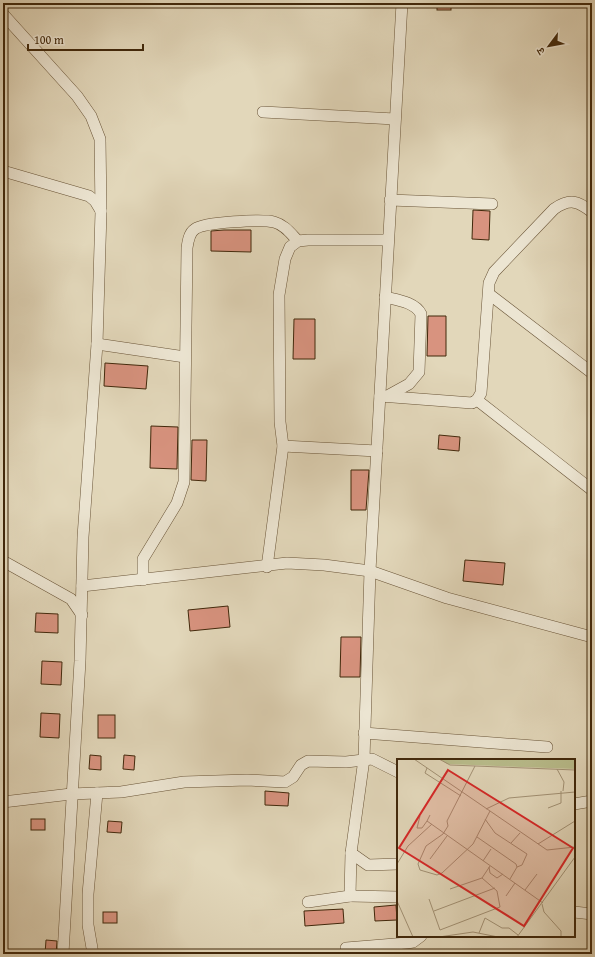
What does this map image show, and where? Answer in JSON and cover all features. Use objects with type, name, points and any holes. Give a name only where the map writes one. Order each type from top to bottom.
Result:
[{"type":"lane","points":[[350,896],[351,853],[364,759],[370,571],[402,3]]},
{"type":"lane","points":[[3,14],[77,96],[91,116],[100,139],[101,212],[97,344],[83,537],[82,614],[63,954]]},
{"type":"lane","points":[[263,112],[395,119]]},
{"type":"lane","points":[[3,172],[83,194],[92,198],[101,212]]},
{"type":"lane","points":[[83,194],[95,190],[101,178]]},
{"type":"lane","points":[[390,200],[492,204]]},
{"type":"lane","points":[[380,396],[472,403],[477,400],[481,394],[489,284],[494,272],[554,209],[561,204],[571,202],[582,204],[592,212]]},
{"type":"lane","points":[[143,580],[143,559],[177,503],[184,482],[186,407],[185,357],[189,238],[193,231],[208,224],[274,222],[284,226],[298,241]]},
{"type":"lane","points":[[267,567],[283,446],[280,422],[279,295],[285,259],[290,247],[298,241],[388,240]]},
{"type":"lane","points":[[488,294],[592,372]]},
{"type":"lane","points":[[380,396],[394,393],[405,387],[417,376],[420,367],[421,312],[411,305],[385,297]]},
{"type":"lane","points":[[97,344],[185,357]]},
{"type":"lane","points":[[477,400],[592,490]]},
{"type":"lane","points":[[283,446],[377,451]]},
{"type":"lane","points":[[3,561],[71,599],[82,614]]},
{"type":"lane","points":[[82,586],[304,563],[370,571],[447,598],[592,637]]},
{"type":"lane","points":[[364,733],[547,747]]},
{"type":"lane","points":[[3,802],[71,794],[126,791],[206,780],[285,782],[293,778],[301,765],[308,761],[346,762],[364,759],[376,760],[397,771]]},
{"type":"lane","points":[[93,954],[88,925],[88,894],[97,793]]},
{"type":"lane","points":[[575,804],[592,801]]},
{"type":"lane","points":[[351,853],[368,865],[397,864]]},
{"type":"lane","points":[[308,902],[350,896],[397,897]]},
{"type":"lane","points":[[575,912],[592,914]]},
{"type":"lane","points":[[346,948],[407,943],[413,942],[420,937]]},
{"type":"building","points":[[437,3],[451,3],[451,10],[437,10]]},
{"type":"building","points":[[473,210],[490,211],[489,240],[472,239]]},
{"type":"building","points":[[251,230],[251,252],[211,251],[211,231]]},
{"type":"building","points":[[428,316],[446,316],[446,356],[427,356]]},
{"type":"building","points":[[294,319],[315,319],[315,359],[293,359]]},
{"type":"building","points":[[105,363],[148,366],[146,389],[104,386]]},
{"type":"building","points":[[151,426],[178,427],[177,469],[150,468]]},
{"type":"building","points":[[439,435],[460,437],[459,451],[438,449]]},
{"type":"building","points":[[192,440],[207,440],[206,481],[191,480]]},
{"type":"building","points":[[351,470],[369,470],[366,510],[351,510]]},
{"type":"building","points":[[465,560],[505,563],[503,585],[463,581]]},
{"type":"building","points":[[228,606],[230,627],[190,631],[188,610]]},
{"type":"building","points":[[36,613],[58,614],[58,633],[35,632]]},
{"type":"building","points":[[341,637],[361,637],[360,677],[340,677]]},
{"type":"building","points":[[42,661],[62,662],[61,685],[41,684]]},
{"type":"building","points":[[41,713],[60,714],[59,738],[40,737]]},
{"type":"building","points":[[98,715],[115,715],[115,738],[98,738]]},
{"type":"building","points":[[90,755],[101,756],[101,770],[89,769]]},
{"type":"building","points":[[124,755],[135,756],[134,770],[123,769]]},
{"type":"building","points":[[265,791],[289,793],[288,806],[265,805]]},
{"type":"building","points":[[31,819],[45,819],[45,830],[31,830]]},
{"type":"building","points":[[108,821],[122,822],[121,833],[107,832]]},
{"type":"building","points":[[396,905],[397,920],[375,921],[374,907]]},
{"type":"building","points":[[343,909],[344,923],[305,926],[304,911]]},
{"type":"building","points":[[103,912],[117,912],[117,923],[103,923]]},
{"type":"building","points":[[46,940],[57,941],[56,954],[45,954]]}]
